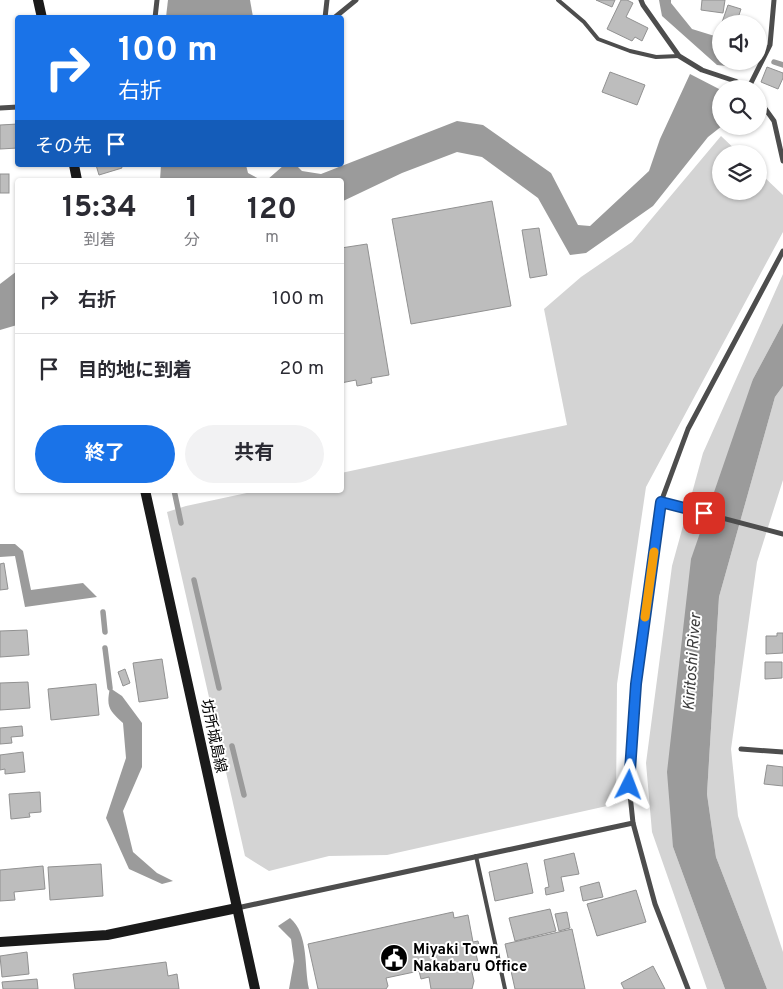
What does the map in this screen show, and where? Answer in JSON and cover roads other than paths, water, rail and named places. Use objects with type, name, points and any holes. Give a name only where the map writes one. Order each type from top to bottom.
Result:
[{"type":"main road","points":[[38,0],[41,15]]},
{"type":"main road","name":"坊所城島線","points":[[146,493],[255,989]]},
{"type":"main road","points":[[0,942],[107,935],[237,908]]},
{"type":"street","points":[[155,15],[157,0]]},
{"type":"street","points":[[325,15],[327,0]]},
{"type":"street","points":[[338,15],[356,0]]},
{"type":"street","points":[[641,0],[679,56],[702,70],[729,80]]},
{"type":"street","points":[[754,80],[770,45],[774,0]]},
{"type":"street","points":[[0,108],[15,107]]},
{"type":"street","points":[[767,111],[774,121],[783,161]]},
{"type":"street","points":[[688,989],[655,904],[633,823],[629,785],[636,684],[661,502],[688,429],[783,251]]},
{"type":"street","points":[[661,502],[783,534]]},
{"type":"street","points":[[741,749],[783,752]]},
{"type":"street","points":[[237,908],[633,823]]},
{"type":"lane","points":[[558,0],[584,22],[598,39],[630,51],[656,57],[679,56]]},
{"type":"lane","points":[[476,856],[505,989]]},
{"type":"water","points":[[168,0],[250,0],[253,15],[166,15]]},
{"type":"water","points":[[659,0],[671,0],[671,3],[692,29],[712,35],[712,61],[662,16]]},
{"type":"water","points":[[690,74],[712,85],[712,134],[653,206],[586,253],[570,255],[538,198],[482,157],[457,152],[402,173],[344,201],[344,178],[269,178],[282,167],[298,167],[302,171],[321,174],[344,167],[344,165],[457,121],[483,125],[551,173],[578,225],[590,226],[649,171],[660,139]]},
{"type":"water","points":[[161,167],[246,167],[248,173],[257,178],[160,178]]},
{"type":"water","points":[[15,273],[15,326],[0,330],[0,284]]},
{"type":"water","name":"Kiritoshi River","points":[[783,323],[783,386],[775,397],[719,597],[707,794],[716,857],[767,989],[725,989],[673,847],[667,772],[691,559],[753,379]]},
{"type":"water","points":[[0,544],[15,544],[23,551],[31,590],[83,583],[97,597],[25,607],[15,556],[0,557]]},
{"type":"water","points":[[110,688],[122,696],[142,723],[142,767],[123,811],[133,852],[157,873],[173,881],[162,884],[129,869],[106,818],[126,758],[123,723],[110,708],[108,700]]},
{"type":"water","points":[[290,918],[296,925],[303,942],[309,989],[289,989],[294,961],[291,939],[278,926]]},
{"type":"waterway","points":[[774,62],[783,65]]},
{"type":"waterway","points":[[175,493],[181,523]]},
{"type":"waterway","points":[[194,580],[219,688]]},
{"type":"waterway","points":[[103,612],[105,632]]},
{"type":"waterway","points":[[105,648],[110,688]]},
{"type":"waterway","points":[[232,746],[244,795]]},
{"type":"place","name":"Miyaki Town Nakabaru Office","points":[[394,958]]}]
